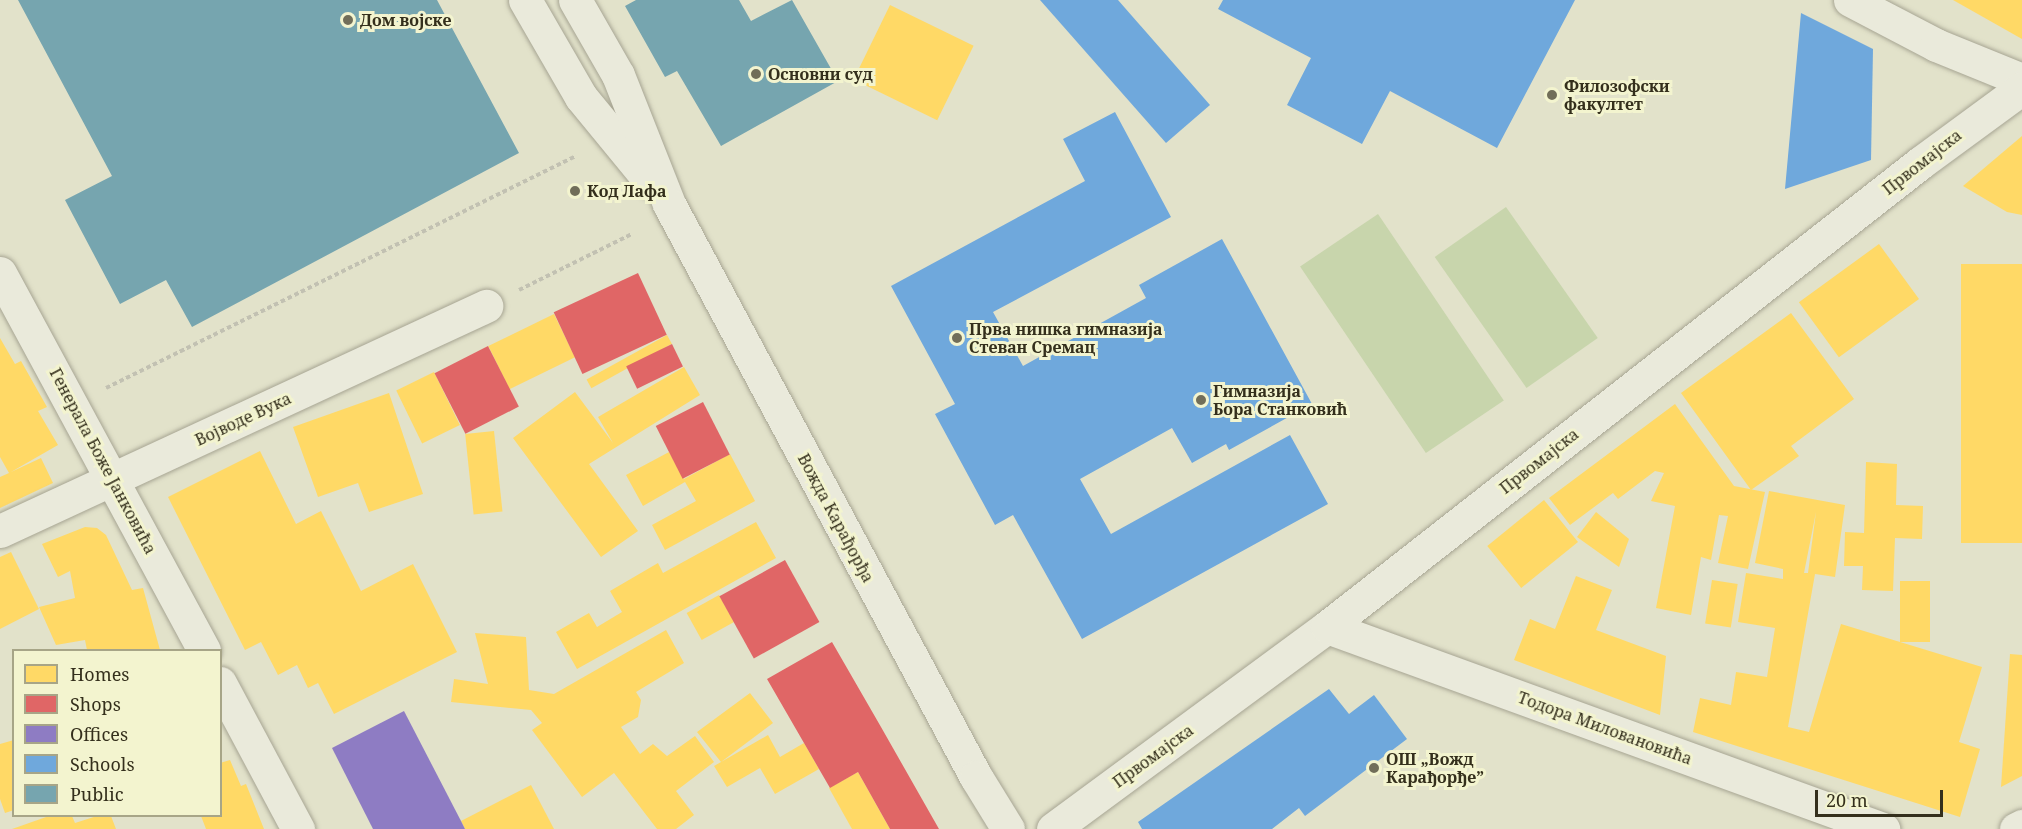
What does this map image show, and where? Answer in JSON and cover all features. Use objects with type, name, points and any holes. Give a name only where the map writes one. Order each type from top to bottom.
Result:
[{"type":"street","name":"Вожда Карађорђа","points":[[525,0],[582,97],[669,204]]},
{"type":"street","name":"Вожда Карађорђа","points":[[575,0],[618,75],[669,204],[976,777],[1008,829]]},
{"type":"street","points":[[1850,0],[1936,45],[2022,80]]},
{"type":"street","name":"Првомајска","points":[[1053,829],[1327,627],[1927,158],[2022,88]]},
{"type":"street","name":"Генерала Боже Јанковића","points":[[0,273],[203,649]]},
{"type":"street","name":"Војводе Вука","points":[[0,531],[486,306]]},
{"type":"street","name":"Тодора Миловановића","points":[[1327,627],[1883,829]]},
{"type":"street","points":[[222,687],[298,829]]},
{"type":"street","points":[[2016,829],[2022,826]]},
{"type":"path","points":[[95,393],[576,156]]},
{"type":"path","points":[[486,306],[632,234]]},
{"type":"green space","points":[[1506,207],[1598,338],[1527,388],[1435,257]]},
{"type":"green space","points":[[1378,214],[1504,401],[1426,453],[1300,267]]},
{"type":"building: Homes","points":[[1953,0],[2022,0],[2022,39]]},
{"type":"building: Homes","points":[[890,5],[974,46],[937,120],[854,80]]},
{"type":"building: Homes","points":[[2022,136],[2022,215],[2007,212],[1963,186]]},
{"type":"building: Homes","points":[[1879,244],[1919,299],[1839,357],[1799,302]]},
{"type":"building: Homes","points":[[1961,264],[2022,264],[2022,543],[1961,543]]},
{"type":"building: Homes","points":[[1791,313],[1854,399],[1791,446],[1799,456],[1751,490],[1681,393]]},
{"type":"building: Homes","points":[[554,314],[575,357],[509,389],[488,346]]},
{"type":"building: Homes","points":[[667,335],[672,344],[591,388],[587,380]]},
{"type":"building: Homes","points":[[0,338],[15,364],[21,361],[47,407],[38,411],[58,445],[11,472],[41,458],[53,483],[0,508],[0,477],[9,473],[0,457]]},
{"type":"building: Homes","points":[[684,367],[700,395],[589,464],[638,531],[601,557],[513,438],[575,392],[613,443],[598,417]]},
{"type":"building: Homes","points":[[434,372],[460,425],[422,443],[396,390]]},
{"type":"building: Homes","points":[[389,393],[423,494],[369,512],[358,483],[318,497],[293,427]]},
{"type":"building: Homes","points":[[1675,404],[1734,486],[1765,492],[1748,569],[1718,563],[1728,516],[1719,515],[1711,560],[1701,557],[1691,615],[1656,608],[1675,506],[1651,501],[1664,473],[1655,471],[1618,499],[1613,493],[1570,525],[1549,498]]},
{"type":"building: Homes","points":[[494,431],[502,512],[474,515],[465,434]]},
{"type":"building: Homes","points":[[260,451],[296,524],[321,511],[361,591],[413,564],[457,652],[334,714],[318,683],[308,688],[297,665],[278,675],[261,642],[245,650],[168,497]]},
{"type":"building: Homes","points":[[669,452],[684,479],[730,454],[755,501],[665,550],[652,525],[696,501],[685,482],[643,506],[626,475]]},
{"type":"building: Homes","points":[[1866,462],[1897,464],[1896,505],[1923,506],[1922,539],[1895,538],[1893,591],[1862,590],[1863,566],[1844,566],[1845,532],[1864,533]]},
{"type":"building: Homes","points":[[1769,491],[1845,505],[1835,577],[1815,574],[1788,727],[1809,732],[1841,624],[1982,667],[1959,742],[1980,749],[1960,817],[1693,732],[1700,698],[1731,705],[1736,672],[1767,677],[1775,628],[1738,622],[1746,573],[1783,579],[1783,569],[1755,563]],"holes":[[[1816,512],[1808,573],[1804,573]]]},
{"type":"building: Homes","points":[[1544,500],[1578,542],[1521,588],[1487,546]]},
{"type":"building: Homes","points":[[1596,512],[1629,539],[1619,567],[1577,537]]},
{"type":"building: Homes","points":[[756,522],[776,558],[577,669],[556,632],[589,613],[597,627],[622,612],[610,591],[658,563],[663,573]]},
{"type":"building: Homes","points":[[85,527],[97,528],[106,535],[132,590],[143,588],[160,649],[87,649],[85,640],[56,645],[39,607],[75,598],[70,571],[58,577],[42,544]]},
{"type":"building: Homes","points":[[11,552],[39,609],[0,629],[0,557]]},
{"type":"building: Homes","points":[[1576,576],[1612,590],[1596,630],[1666,656],[1660,715],[1514,660],[1530,619],[1555,629]]},
{"type":"building: Homes","points":[[1712,580],[1738,584],[1731,628],[1705,623]]},
{"type":"building: Homes","points":[[1900,581],[1930,581],[1930,642],[1900,642]]},
{"type":"building: Homes","points":[[719,595],[734,622],[702,640],[687,613]]},
{"type":"building: Homes","points":[[666,630],[684,663],[636,692],[641,700],[638,717],[621,727],[640,754],[653,744],[667,756],[695,736],[714,762],[676,791],[694,815],[676,829],[657,829],[614,773],[582,797],[532,730],[542,723],[531,710],[451,702],[454,679],[488,684],[475,633],[526,637],[529,690],[554,694]]},
{"type":"building: Homes","points":[[2010,654],[2022,655],[2022,776],[2001,787]]},
{"type":"building: Homes","points":[[750,693],[773,723],[721,762],[697,732]]},
{"type":"building: Homes","points":[[768,735],[780,757],[804,743],[819,769],[775,794],[760,768],[727,787],[714,766]]},
{"type":"building: Homes","points":[[12,741],[12,811],[5,813],[0,799],[0,744]]},
{"type":"building: Homes","points":[[230,760],[241,786],[246,784],[264,829],[206,829],[201,817],[222,817],[222,762]]},
{"type":"building: Homes","points":[[858,772],[890,829],[852,829],[829,788]]},
{"type":"building: Homes","points":[[531,785],[554,829],[465,829],[461,821]]},
{"type":"building: Homes","points":[[46,817],[72,817],[75,823],[94,817],[111,817],[116,829],[12,829]]},
{"type":"building: Shops","points":[[638,273],[667,335],[582,374],[554,312]]},
{"type":"building: Shops","points":[[672,344],[683,366],[637,389],[626,366]]},
{"type":"building: Shops","points":[[488,346],[519,407],[465,434],[435,373]]},
{"type":"building: Shops","points":[[703,402],[730,455],[683,479],[656,426]]},
{"type":"building: Shops","points":[[785,560],[819,622],[754,658],[719,596]]},
{"type":"building: Shops","points":[[832,642],[939,829],[890,829],[858,772],[830,788],[767,679]]},
{"type":"building: Offices","points":[[404,711],[465,829],[373,829],[332,748]]},
{"type":"building: Schools","points":[[1040,0],[1118,0],[1210,105],[1166,143]]},
{"type":"building: Schools","points":[[1223,0],[1575,0],[1497,148],[1390,91],[1362,144],[1287,105],[1311,58],[1218,9]]},
{"type":"building: Schools","points":[[1801,13],[1873,49],[1871,160],[1785,189]]},
{"type":"building: Schools","points":[[1115,112],[1171,217],[993,312],[1023,366],[1146,298],[1139,285],[1222,239],[1312,404],[1229,450],[1226,444],[1192,463],[1172,428],[1080,479],[1111,534],[1290,435],[1328,504],[1082,639],[1013,515],[995,525],[935,414],[955,404],[891,286],[1085,181],[1063,139]]},
{"type":"building: Schools","points":[[1329,689],[1349,714],[1374,695],[1407,739],[1305,816],[1299,808],[1272,829],[1142,829],[1138,822]]},
{"type":"building: Public","points":[[18,0],[437,0],[519,153],[192,327],[166,280],[120,304],[65,200],[112,176]]},
{"type":"building: Public","name":"Основни суд","points":[[636,0],[739,0],[751,21],[792,0],[838,81],[721,146],[677,71],[665,77],[625,6]]},
{"type":"place","name":"Дом војске","points":[[348,20]]},
{"type":"place","name":"Основни суд","points":[[756,74]]},
{"type":"place","name":"Филозофски факултет","points":[[1552,95]]},
{"type":"place","name":"Код Лафа","points":[[575,191]]},
{"type":"place","name":"Прва нишка гимназија Стеван Сремац","points":[[957,338]]},
{"type":"place","name":"Гимназија Бора Станковић","points":[[1201,400]]},
{"type":"place","name":"ОШ „Вожд Карађорђе”","points":[[1374,768]]}]
